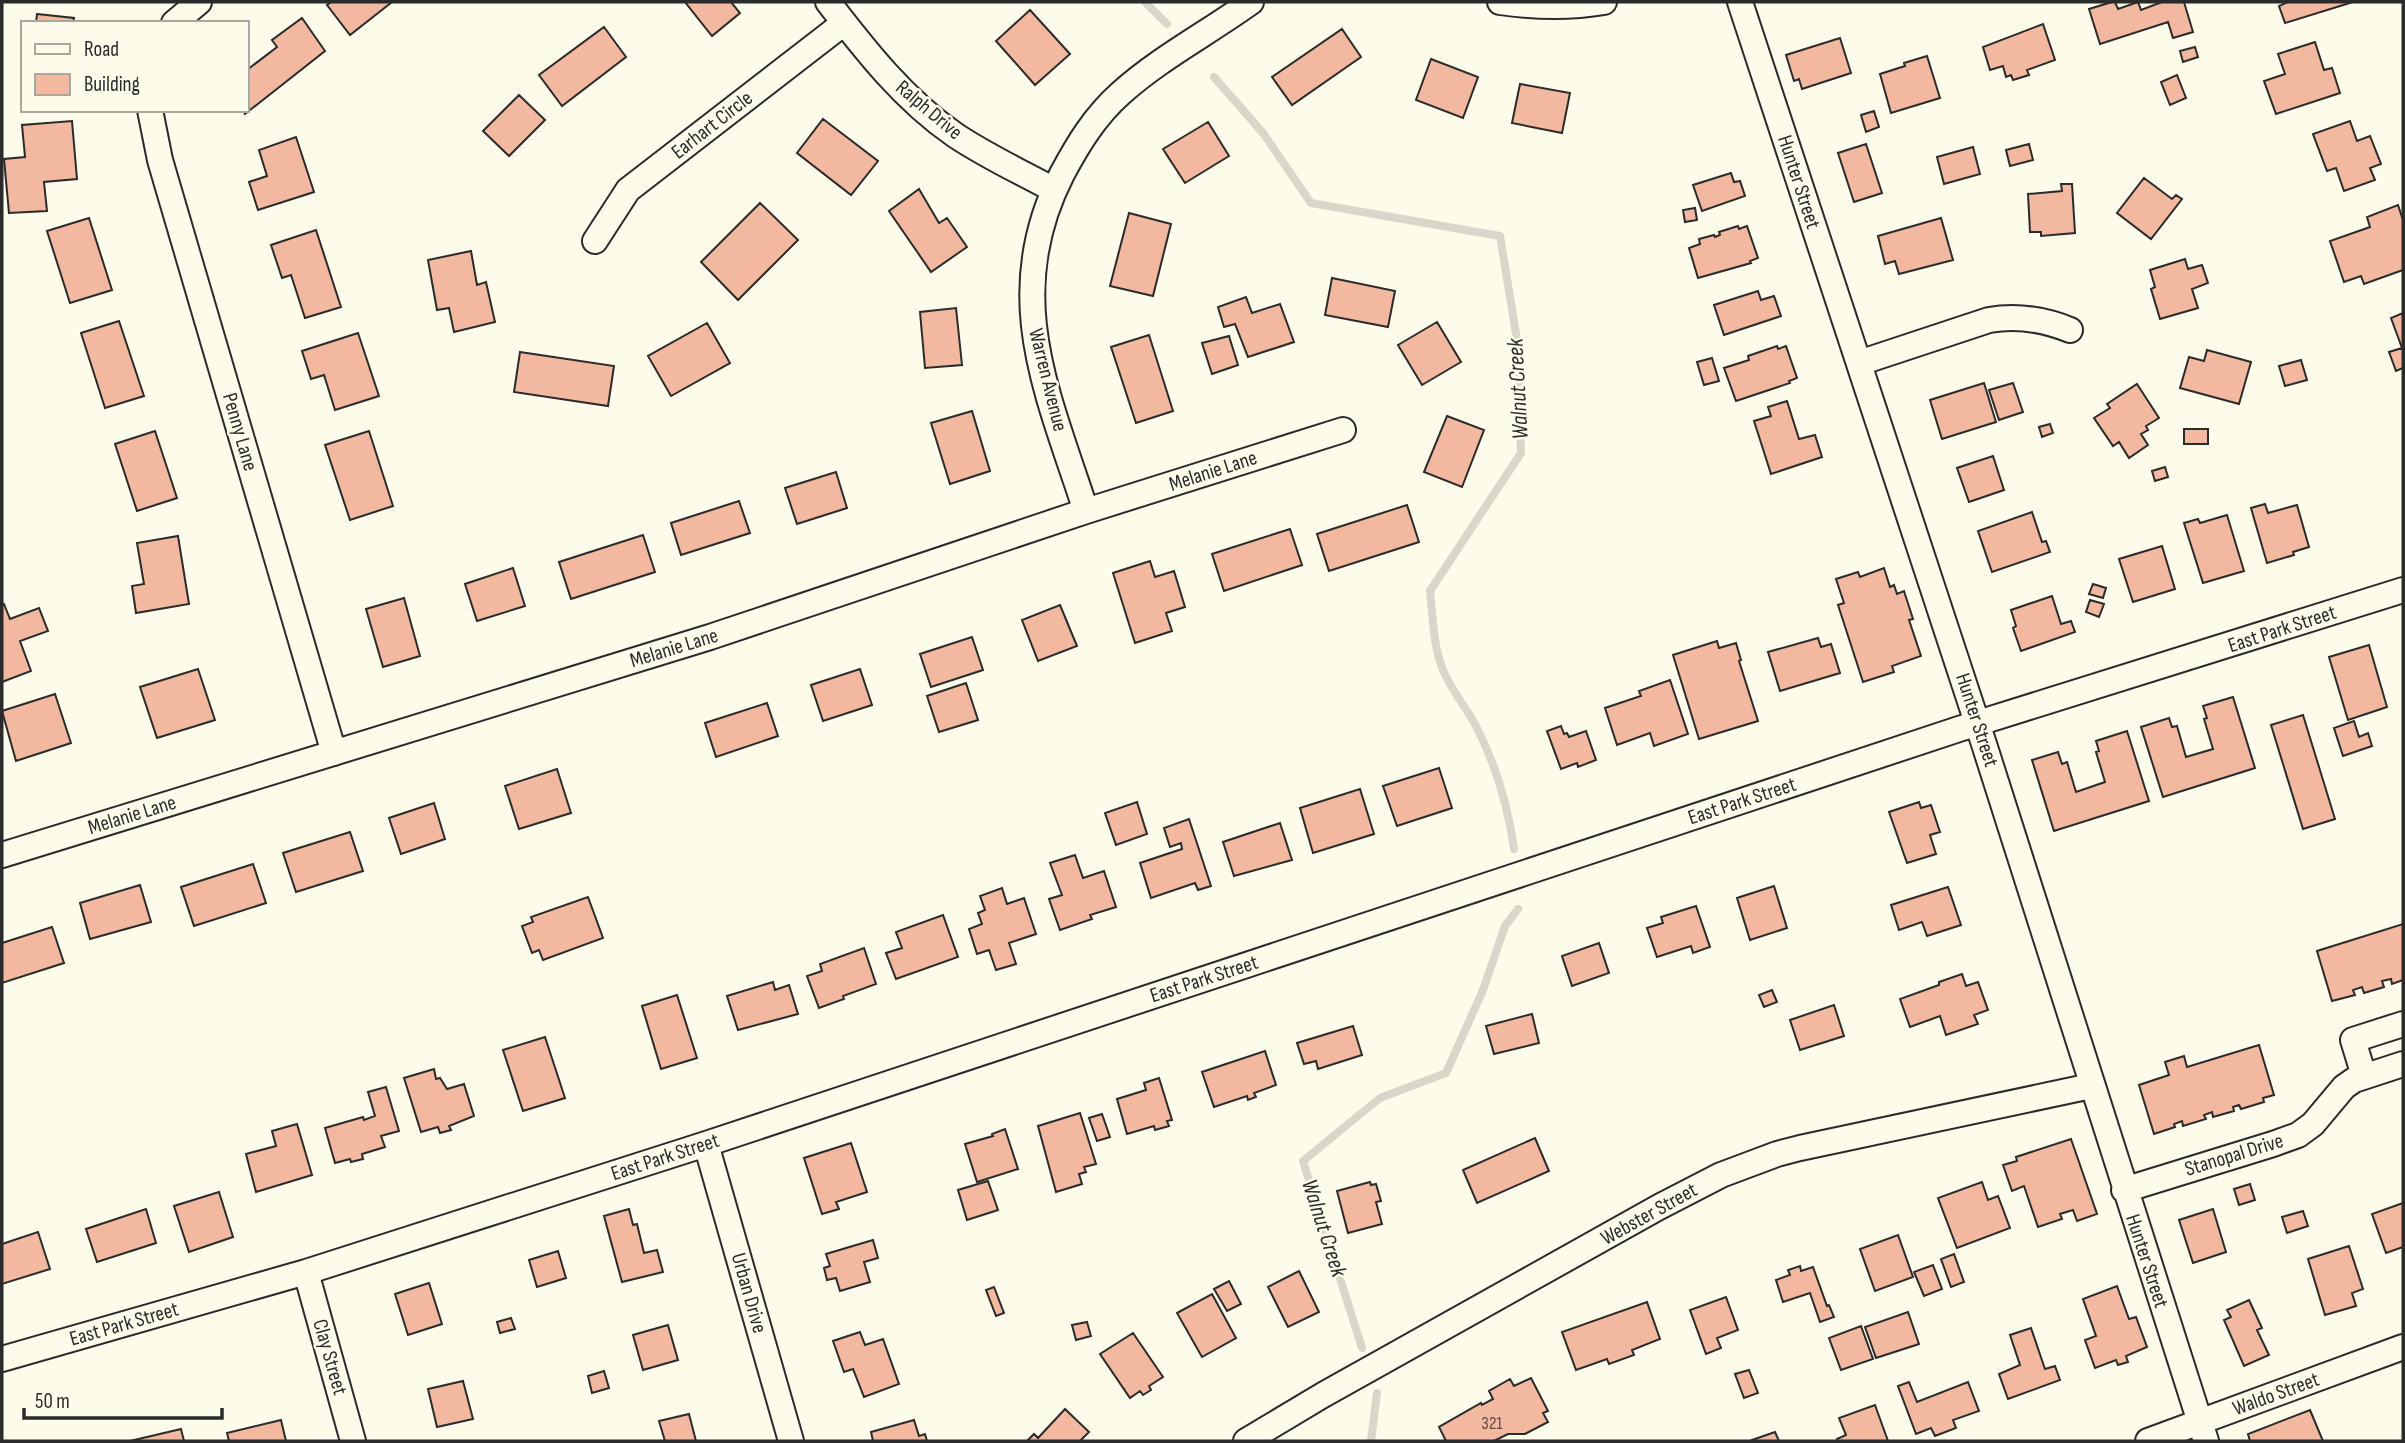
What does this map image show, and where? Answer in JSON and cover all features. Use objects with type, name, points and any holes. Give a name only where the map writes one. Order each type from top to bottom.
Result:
[{"type":"street","points":[[176,21],[199,2]]},
{"type":"street","name":"Ralph Drive","points":[[828,2],[920,108],[979,150],[1054,190]]},
{"type":"street","name":"Warren Avenue","points":[[1086,511],[1044,382],[1032,317],[1036,251],[1054,190],[1077,146],[1096,118],[1121,92],[1251,2]]},
{"type":"street","points":[[1500,2],[1550,7],[1604,2]]},
{"type":"street","name":"Hunter Street","points":[[1740,2],[1978,723],[2202,1432]]},
{"type":"street","name":"Earhart Circle","points":[[595,241],[628,190],[844,23]]},
{"type":"street","name":"Penny Lane","points":[[150,112],[160,160],[334,753]]},
{"type":"street","points":[[1859,363],[1989,320],[2036,318],[2070,330]]},
{"type":"street","name":"Melanie Lane","points":[[2,855],[710,637],[1086,511],[1343,430]]},
{"type":"street","name":"East Park Street","points":[[2,1359],[306,1272],[706,1144],[1978,723],[2403,590]]},
{"type":"street","points":[[2364,1076],[2353,1040],[2403,1024]]},
{"type":"street","name":"Stanopal Drive","points":[[2124,1189],[2298,1135],[2313,1124],[2344,1087],[2364,1076],[2403,1064]]},
{"type":"street","name":"Webster Street","points":[[1246,1441],[1323,1395],[1721,1175],[1800,1148],[2091,1086]]},
{"type":"street","name":"Urban Drive","points":[[706,1144],[791,1441]]},
{"type":"street","name":"Clay Street","points":[[306,1272],[354,1441]]},
{"type":"street","name":"Waldo Street","points":[[2148,1441],[2202,1432],[2403,1347]]},
{"type":"building","points":[[331,2],[392,2],[350,35],[327,5]]},
{"type":"building","points":[[685,2],[731,2],[740,13],[712,36]]},
{"type":"building","points":[[2115,2],[2118,9],[2138,2],[2141,10],[2162,2],[2184,2],[2193,32],[2173,38],[2168,22],[2100,44],[2089,9]]},
{"type":"building","points":[[2288,2],[2353,2],[2285,23],[2279,6]]},
{"type":"building","points":[[1030,10],[1070,54],[1035,85],[996,41]]},
{"type":"building","points":[[37,14],[74,18],[73,21],[36,21]]},
{"type":"building","points":[[302,18],[325,51],[248,112],[248,69],[277,47],[272,40]]},
{"type":"building","points":[[2043,24],[2055,60],[2027,70],[2029,75],[2013,80],[2011,75],[2006,77],[2003,66],[1990,70],[1983,47]]},
{"type":"building","points":[[604,27],[626,57],[562,106],[539,75]]},
{"type":"building","points":[[1342,29],[1361,57],[1292,105],[1272,77]]},
{"type":"building","points":[[1840,38],[1851,73],[1802,89],[1799,79],[1794,81],[1786,55]]},
{"type":"building","points":[[2315,42],[2324,70],[2332,68],[2340,93],[2276,114],[2264,81],[2285,74],[2278,54]]},
{"type":"building","points":[[2195,47],[2198,57],[2183,62],[2180,51]]},
{"type":"building","points":[[1927,56],[1940,98],[1891,113],[1880,74]]},
{"type":"building","points":[[1431,59],[1478,77],[1463,118],[1416,100]]},
{"type":"building","points":[[2177,75],[2186,98],[2170,105],[2161,82]]},
{"type":"building","points":[[1520,84],[1570,93],[1562,133],[1512,123]]},
{"type":"building","points":[[519,95],[545,120],[509,156],[483,131]]},
{"type":"building","points":[[1874,111],[1879,127],[1866,132],[1861,115]]},
{"type":"building","points":[[823,119],[878,161],[851,195],[797,153]]},
{"type":"building","points":[[72,121],[77,179],[44,182],[47,211],[9,213],[4,159],[25,157],[22,125]]},
{"type":"building","points":[[2350,121],[2357,141],[2370,136],[2381,164],[2370,168],[2375,180],[2344,191],[2336,168],[2327,171],[2313,134]]},
{"type":"building","points":[[1208,122],[1229,156],[1185,183],[1163,149]]},
{"type":"building","points":[[296,137],[314,192],[258,210],[249,182],[267,176],[259,150]]},
{"type":"building","points":[[1866,144],[1882,193],[1854,202],[1838,153]]},
{"type":"building","points":[[2029,144],[2033,160],[2010,166],[2006,150]]},
{"type":"building","points":[[1973,147],[1980,174],[1944,184],[1937,157]]},
{"type":"building","points":[[1731,173],[1734,182],[1740,181],[1745,196],[1702,211],[1693,185]]},
{"type":"building","points":[[2144,178],[2172,199],[2176,195],[2182,199],[2151,239],[2117,213]]},
{"type":"building","points":[[2061,184],[2072,184],[2075,233],[2041,236],[2041,232],[2030,232],[2028,194],[2062,191]]},
{"type":"building","points":[[919,189],[939,223],[947,218],[967,247],[931,272],[889,211]]},
{"type":"building","points":[[760,203],[798,240],[738,300],[701,262]]},
{"type":"building","points":[[2398,205],[2403,220],[2403,270],[2364,284],[2361,276],[2344,282],[2330,241],[2370,227],[2367,217]]},
{"type":"building","points":[[1695,208],[1697,220],[1685,222],[1683,210]]},
{"type":"building","points":[[1129,213],[1171,224],[1153,296],[1110,286]]},
{"type":"building","points":[[89,218],[112,290],[70,303],[47,231]]},
{"type":"building","points":[[1941,218],[1953,260],[1899,274],[1895,261],[1885,264],[1878,236]]},
{"type":"building","points":[[1738,226],[1739,229],[1747,226],[1758,258],[1750,261],[1751,263],[1698,278],[1689,248],[1700,244],[1699,239],[1714,235],[1715,237],[1720,235],[1719,232]]},
{"type":"building","points":[[316,230],[341,307],[305,318],[291,275],[282,278],[271,245]]},
{"type":"building","points":[[471,251],[477,285],[486,282],[495,322],[454,332],[449,308],[437,310],[428,260]]},
{"type":"building","points":[[2185,259],[2188,269],[2202,265],[2208,283],[2192,289],[2198,308],[2160,319],[2151,289],[2155,287],[2150,270]]},
{"type":"building","points":[[1332,278],[1395,291],[1388,327],[1325,315]]},
{"type":"building","points":[[1758,291],[1761,300],[1774,296],[1781,316],[1724,335],[1714,305]]},
{"type":"building","points":[[1246,297],[1252,313],[1280,304],[1294,342],[1248,357],[1235,324],[1224,327],[1218,307]]},
{"type":"building","points":[[956,308],[962,365],[925,368],[920,312]]},
{"type":"building","points":[[2403,313],[2403,368],[2396,371],[2389,352],[2402,348],[2391,318]]},
{"type":"building","points":[[119,321],[144,396],[105,408],[81,333]]},
{"type":"building","points":[[1437,322],[1461,362],[1422,385],[1398,345]]},
{"type":"building","points":[[707,323],[730,363],[671,396],[648,356]]},
{"type":"building","points":[[358,333],[379,396],[335,410],[324,375],[311,379],[302,351]]},
{"type":"building","points":[[1149,335],[1173,411],[1136,423],[1111,347]]},
{"type":"building","points":[[1229,336],[1238,365],[1212,374],[1202,343]]},
{"type":"building","points":[[1777,346],[1778,349],[1786,346],[1797,378],[1789,381],[1790,383],[1736,401],[1724,368],[1749,360],[1748,356]]},
{"type":"building","points":[[2207,350],[2251,362],[2239,404],[2180,388],[2189,357],[2204,361]]},
{"type":"building","points":[[520,352],[614,366],[608,406],[514,392]]},
{"type":"building","points":[[1712,358],[1719,381],[1704,385],[1697,362]]},
{"type":"building","points":[[2301,360],[2307,380],[2285,386],[2279,366]]},
{"type":"building","points":[[1984,383],[1996,422],[1942,439],[1930,400]]},
{"type":"building","points":[[2013,383],[2023,412],[1999,420],[1989,390]]},
{"type":"building","points":[[2137,384],[2159,418],[2146,426],[2148,430],[2141,434],[2148,445],[2129,458],[2119,442],[2113,446],[2094,418],[2110,408],[2107,404]]},
{"type":"building","points":[[1787,401],[1799,439],[1815,435],[1822,457],[1771,474],[1754,421],[1771,416],[1768,407]]},
{"type":"building","points":[[972,411],[990,471],[950,484],[931,423]]},
{"type":"building","points":[[1447,416],[1484,430],[1462,487],[1424,472]]},
{"type":"building","points":[[2050,424],[2053,433],[2042,437],[2039,427]]},
{"type":"building","points":[[2184,429],[2208,429],[2208,444],[2184,444]]},
{"type":"building","points":[[155,431],[177,498],[137,511],[115,444]]},
{"type":"building","points":[[369,431],[393,506],[350,520],[325,445]]},
{"type":"building","points":[[1993,456],[2004,490],[1969,502],[1957,468]]},
{"type":"building","points":[[2165,467],[2168,477],[2155,481],[2152,471]]},
{"type":"building","points":[[836,472],[847,508],[797,524],[785,488]]},
{"type":"building","points":[[739,501],[750,533],[681,555],[671,523]]},
{"type":"building","points":[[2265,504],[2268,513],[2297,505],[2309,547],[2293,552],[2294,555],[2267,563],[2251,508]]},
{"type":"building","points":[[1407,505],[1419,542],[1329,571],[1317,534]]},
{"type":"building","points":[[2032,512],[2042,542],[2046,541],[2050,552],[1992,572],[1978,531]]},
{"type":"building","points":[[2227,515],[2244,571],[2203,583],[2184,523],[2198,519],[2200,523]]},
{"type":"building","points":[[1290,529],[1302,565],[1224,591],[1212,554]]},
{"type":"building","points":[[643,535],[655,572],[571,599],[559,562]]},
{"type":"building","points":[[178,536],[189,604],[136,613],[132,586],[144,584],[137,543]]},
{"type":"building","points":[[2162,546],[2175,589],[2133,602],[2119,559]]},
{"type":"building","points":[[1150,561],[1155,577],[1174,571],[1185,607],[1166,613],[1172,631],[1135,643],[1113,573]]},
{"type":"building","points":[[513,568],[525,606],[477,621],[465,584]]},
{"type":"building","points":[[1884,568],[1890,587],[1894,585],[1897,594],[1904,591],[1913,619],[1909,620],[1921,656],[1892,666],[1894,672],[1863,682],[1838,605],[1844,603],[1836,579],[1858,572],[1860,577]]},
{"type":"building","points":[[2093,584],[2106,588],[2103,598],[2089,594]]},
{"type":"building","points":[[2052,596],[2061,624],[2071,621],[2075,632],[2021,651],[2013,628],[2016,626],[2011,610]]},
{"type":"building","points":[[404,598],[420,656],[383,667],[366,609]]},
{"type":"building","points":[[2090,600],[2104,604],[2099,617],[2086,612]]},
{"type":"building","points":[[4,604],[10,619],[39,608],[48,631],[20,641],[31,671],[2,682],[2,605]]},
{"type":"building","points":[[1060,605],[1077,646],[1038,661],[1022,620]]},
{"type":"building","points":[[972,637],[983,670],[931,687],[920,654]]},
{"type":"building","points":[[1818,638],[1821,647],[1831,644],[1840,673],[1780,691],[1768,652]]},
{"type":"building","points":[[1717,641],[1719,648],[1736,643],[1758,721],[1699,739],[1673,655]]},
{"type":"building","points":[[2369,645],[2387,707],[2348,720],[2329,657]]},
{"type":"building","points":[[198,669],[215,720],[157,738],[140,687]]},
{"type":"building","points":[[860,669],[872,705],[823,721],[811,685]]},
{"type":"building","points":[[1670,680],[1688,734],[1654,746],[1650,733],[1617,745],[1605,708],[1641,696],[1639,691]]},
{"type":"building","points":[[966,683],[978,720],[939,732],[927,696]]},
{"type":"building","points":[[55,694],[71,743],[16,761],[2,711]]},
{"type":"building","points":[[2233,697],[2255,768],[2163,797],[2141,727],[2169,718],[2172,727],[2177,726],[2186,757],[2213,749],[2203,706]]},
{"type":"building","points":[[767,703],[778,736],[716,757],[705,723]]},
{"type":"building","points":[[2303,715],[2335,819],[2303,829],[2271,725]]},
{"type":"building","points":[[2354,721],[2359,737],[2368,733],[2372,746],[2343,756],[2334,728]]},
{"type":"building","points":[[1561,726],[1564,734],[1567,733],[1569,737],[1586,731],[1596,760],[1578,767],[1577,763],[1561,769],[1547,731]]},
{"type":"building","points":[[2127,731],[2149,801],[2054,831],[2032,760],[2058,752],[2062,764],[2067,762],[2076,792],[2105,782],[2096,752],[2099,751],[2096,741]]},
{"type":"building","points":[[1439,768],[1452,808],[1397,826],[1383,786]]},
{"type":"building","points":[[557,769],[571,813],[519,829],[505,786]]},
{"type":"building","points":[[1360,789],[1374,834],[1313,853],[1300,808]]},
{"type":"building","points":[[1137,802],[1147,834],[1116,845],[1105,813]]},
{"type":"building","points":[[1919,802],[1921,808],[1931,805],[1940,832],[1930,835],[1936,854],[1907,863],[1889,812]]},
{"type":"building","points":[[434,803],[445,839],[401,854],[389,818]]},
{"type":"building","points":[[1189,819],[1211,886],[1198,890],[1195,883],[1151,898],[1140,863],[1182,849],[1181,843],[1170,847],[1164,828]]},
{"type":"building","points":[[1280,823],[1292,860],[1234,876],[1223,842]]},
{"type":"building","points":[[350,832],[363,871],[296,892],[283,853]]},
{"type":"building","points":[[1075,855],[1083,878],[1104,871],[1116,907],[1090,915],[1092,919],[1060,930],[1049,899],[1062,895],[1050,863]]},
{"type":"building","points":[[253,864],[266,903],[194,926],[181,887]]},
{"type":"building","points":[[140,885],[151,922],[90,939],[80,903]]},
{"type":"building","points":[[1774,886],[1787,928],[1750,940],[1737,898]]},
{"type":"building","points":[[1948,887],[1961,925],[1927,936],[1922,922],[1899,930],[1891,905]]},
{"type":"building","points":[[1002,888],[1007,904],[1024,898],[1036,934],[1009,943],[1016,964],[996,970],[989,950],[977,954],[969,929],[982,924],[978,913],[985,910],[980,896]]},
{"type":"building","points":[[588,897],[603,938],[543,960],[539,950],[532,953],[522,926],[533,922],[531,917]]},
{"type":"building","points":[[1696,906],[1710,947],[1693,953],[1691,946],[1657,957],[1647,928],[1663,923],[1661,917]]},
{"type":"building","points":[[943,915],[958,957],[896,979],[886,953],[902,948],[896,932]]},
{"type":"building","points":[[2403,924],[2403,980],[2392,984],[2391,979],[2382,981],[2384,987],[2364,993],[2362,987],[2353,990],[2355,995],[2332,1001],[2317,951]]},
{"type":"building","points":[[52,927],[64,963],[2,983],[2,943]]},
{"type":"building","points":[[1599,943],[1609,973],[1572,986],[1562,956]]},
{"type":"building","points":[[864,948],[876,984],[819,1008],[807,976],[822,971],[820,964]]},
{"type":"building","points":[[1962,974],[1966,986],[1978,982],[1988,1010],[1974,1015],[1978,1024],[1946,1035],[1940,1016],[1910,1027],[1900,999]]},
{"type":"building","points":[[773,982],[775,990],[789,985],[798,1014],[738,1030],[727,996]]},
{"type":"building","points":[[1772,990],[1777,1002],[1764,1007],[1759,995]]},
{"type":"building","points":[[677,995],[697,1058],[661,1069],[642,1006]]},
{"type":"building","points":[[1834,1005],[1844,1036],[1800,1050],[1790,1020]]},
{"type":"building","points":[[1532,1014],[1539,1043],[1494,1054],[1486,1026]]},
{"type":"building","points":[[1353,1026],[1362,1055],[1318,1069],[1316,1061],[1304,1064],[1297,1043]]},
{"type":"building","points":[[545,1037],[565,1098],[523,1111],[503,1050]]},
{"type":"building","points":[[2259,1045],[2274,1095],[2263,1098],[2264,1102],[2241,1109],[2239,1105],[2233,1107],[2234,1111],[2213,1117],[2212,1112],[2204,1115],[2206,1119],[2183,1126],[2182,1121],[2174,1124],[2175,1127],[2154,1134],[2139,1085],[2169,1075],[2165,1062],[2184,1056],[2187,1067]]},
{"type":"building","points":[[1265,1051],[1276,1085],[1254,1093],[1256,1097],[1248,1100],[1247,1096],[1214,1107],[1202,1072]]},
{"type":"building","points":[[434,1069],[436,1079],[440,1078],[447,1089],[464,1084],[474,1116],[449,1126],[451,1130],[440,1133],[438,1127],[421,1132],[404,1078]]},
{"type":"building","points":[[1159,1078],[1172,1120],[1167,1121],[1169,1126],[1155,1130],[1154,1126],[1127,1134],[1117,1099],[1146,1090],[1144,1083]]},
{"type":"building","points":[[386,1087],[399,1131],[381,1136],[385,1147],[362,1154],[363,1159],[335,1163],[325,1128],[375,1116],[368,1092]]},
{"type":"building","points":[[1080,1113],[1096,1164],[1084,1167],[1086,1172],[1079,1174],[1082,1184],[1056,1192],[1038,1126]]},
{"type":"building","points":[[1102,1114],[1110,1137],[1097,1141],[1089,1118]]},
{"type":"building","points":[[297,1124],[312,1175],[256,1192],[246,1154],[276,1146],[272,1131]]},
{"type":"building","points":[[1005,1129],[1018,1169],[977,1182],[965,1144],[993,1136],[992,1134]]},
{"type":"building","points":[[1535,1138],[1549,1171],[1477,1203],[1463,1170]]},
{"type":"building","points":[[2071,1139],[2097,1214],[2077,1221],[2073,1210],[2060,1214],[2062,1219],[2038,1227],[2024,1186],[2012,1191],[2003,1165],[2017,1161],[2016,1157]]},
{"type":"building","points":[[851,1143],[867,1192],[836,1202],[839,1209],[822,1214],[804,1158]]},
{"type":"building","points":[[988,1181],[998,1210],[967,1220],[958,1190]]},
{"type":"building","points":[[1370,1182],[1371,1185],[1376,1184],[1381,1201],[1376,1202],[1382,1224],[1348,1233],[1337,1191]]},
{"type":"building","points":[[1982,1182],[1988,1200],[1998,1196],[2010,1228],[1957,1248],[1938,1198]]},
{"type":"building","points":[[2250,1184],[2255,1200],[2239,1205],[2234,1189]]},
{"type":"building","points":[[219,1192],[233,1237],[189,1252],[174,1206]]},
{"type":"building","points":[[2403,1203],[2403,1247],[2386,1253],[2372,1214]]},
{"type":"building","points":[[146,1209],[156,1243],[97,1262],[86,1229]]},
{"type":"building","points":[[629,1209],[633,1225],[637,1224],[644,1253],[657,1250],[663,1272],[622,1282],[604,1216]]},
{"type":"building","points":[[2213,1209],[2226,1252],[2193,1263],[2179,1220]]},
{"type":"building","points":[[2303,1211],[2308,1226],[2287,1233],[2282,1217]]},
{"type":"building","points":[[38,1232],[50,1269],[2,1284],[2,1244]]},
{"type":"building","points":[[1898,1235],[1913,1277],[1875,1291],[1860,1249]]},
{"type":"building","points":[[873,1240],[878,1258],[864,1262],[870,1282],[840,1291],[836,1278],[827,1280],[824,1268],[830,1266],[826,1254]]},
{"type":"building","points":[[2349,1246],[2363,1289],[2352,1293],[2356,1306],[2325,1315],[2308,1259]]},
{"type":"building","points":[[558,1251],[566,1278],[537,1287],[529,1260]]},
{"type":"building","points":[[1954,1254],[1964,1282],[1951,1287],[1941,1259]]},
{"type":"building","points":[[1933,1265],[1942,1289],[1924,1296],[1914,1272]]},
{"type":"building","points":[[1800,1266],[1801,1271],[1813,1267],[1827,1306],[1829,1305],[1834,1317],[1820,1322],[1810,1293],[1783,1302],[1776,1280],[1790,1275],[1788,1270]]},
{"type":"building","points":[[1299,1271],[1319,1312],[1288,1327],[1268,1287]]},
{"type":"building","points":[[1229,1281],[1241,1304],[1227,1311],[1214,1289]]},
{"type":"building","points":[[429,1283],[442,1324],[408,1335],[395,1294]]},
{"type":"building","points":[[2117,1286],[2129,1319],[2136,1317],[2147,1347],[2126,1356],[2128,1362],[2118,1365],[2116,1360],[2095,1368],[2085,1340],[2096,1336],[2083,1299]]},
{"type":"building","points":[[994,1287],[1004,1313],[996,1316],[986,1290]]},
{"type":"building","points":[[1212,1294],[1236,1338],[1202,1357],[1177,1313]]},
{"type":"building","points":[[1726,1297],[1738,1330],[1717,1338],[1721,1348],[1706,1354],[1690,1310]]},
{"type":"building","points":[[2249,1300],[2262,1328],[2257,1330],[2269,1355],[2244,1366],[2224,1320],[2231,1317],[2227,1310]]},
{"type":"building","points":[[1647,1302],[1660,1339],[1632,1350],[1634,1355],[1609,1364],[1607,1359],[1576,1370],[1562,1332]]},
{"type":"building","points":[[1908,1312],[1919,1344],[1876,1358],[1865,1327]]},
{"type":"building","points":[[511,1318],[515,1329],[500,1333],[497,1322]]},
{"type":"building","points":[[1087,1322],[1091,1336],[1076,1340],[1072,1325]]},
{"type":"building","points":[[668,1325],[678,1360],[643,1370],[633,1335]]},
{"type":"building","points":[[1861,1326],[1873,1359],[1841,1370],[1829,1338]]},
{"type":"building","points":[[2031,1328],[2045,1369],[2055,1366],[2060,1380],[2008,1399],[1999,1374],[2020,1365],[2010,1335]]},
{"type":"building","points":[[860,1332],[865,1345],[883,1339],[899,1384],[864,1397],[853,1369],[844,1372],[833,1341]]},
{"type":"building","points":[[1133,1333],[1163,1377],[1149,1386],[1151,1390],[1143,1395],[1140,1391],[1130,1398],[1100,1354]]},
{"type":"building","points":[[1749,1370],[1758,1393],[1744,1398],[1735,1374]]},
{"type":"building","points":[[604,1371],[609,1388],[592,1393],[588,1376]]},
{"type":"building","points":[[1531,1378],[1548,1411],[1543,1413],[1548,1422],[1525,1434],[1508,1434],[1494,1441],[1446,1441],[1439,1427],[1493,1399],[1489,1391],[1510,1379],[1514,1386]]},
{"type":"building","points":[[463,1381],[473,1419],[437,1427],[428,1389]]},
{"type":"building","points":[[1909,1382],[1917,1402],[1968,1382],[1979,1411],[1953,1420],[1956,1428],[1935,1436],[1931,1428],[1916,1434],[1898,1386]]},
{"type":"building","points":[[1875,1405],[1888,1441],[1838,1441],[1837,1439],[1846,1435],[1839,1418]]},
{"type":"building","points":[[1065,1409],[1089,1432],[1080,1441],[1027,1441],[1034,1434],[1038,1438]]},
{"type":"building","points":[[2310,1410],[2323,1441],[2250,1441],[2248,1434]]},
{"type":"building","points":[[689,1414],[696,1441],[665,1441],[659,1421]]},
{"type":"building","points":[[281,1420],[286,1441],[229,1441],[227,1433]]},
{"type":"building","points":[[914,1420],[919,1436],[925,1434],[927,1441],[873,1441],[871,1432]]},
{"type":"building","points":[[181,1429],[184,1441],[130,1441]]},
{"type":"building","points":[[1775,1432],[1779,1441],[1752,1440]]},
{"type":"waterway","name":"Walnut Creek","points":[[1145,2],[1167,24]]},
{"type":"waterway","name":"Walnut Creek","points":[[1214,77],[1263,133],[1311,203],[1500,236],[1518,346],[1521,453],[1430,591],[1440,661],[1446,677],[1476,726],[1490,756],[1505,801],[1514,849]]},
{"type":"waterway","name":"Walnut Creek","points":[[1362,1348],[1303,1161],[1380,1098],[1446,1073],[1483,990],[1505,926],[1518,909]]},
{"type":"waterway","name":"Walnut Creek","points":[[1371,1441],[1377,1393]]}]
